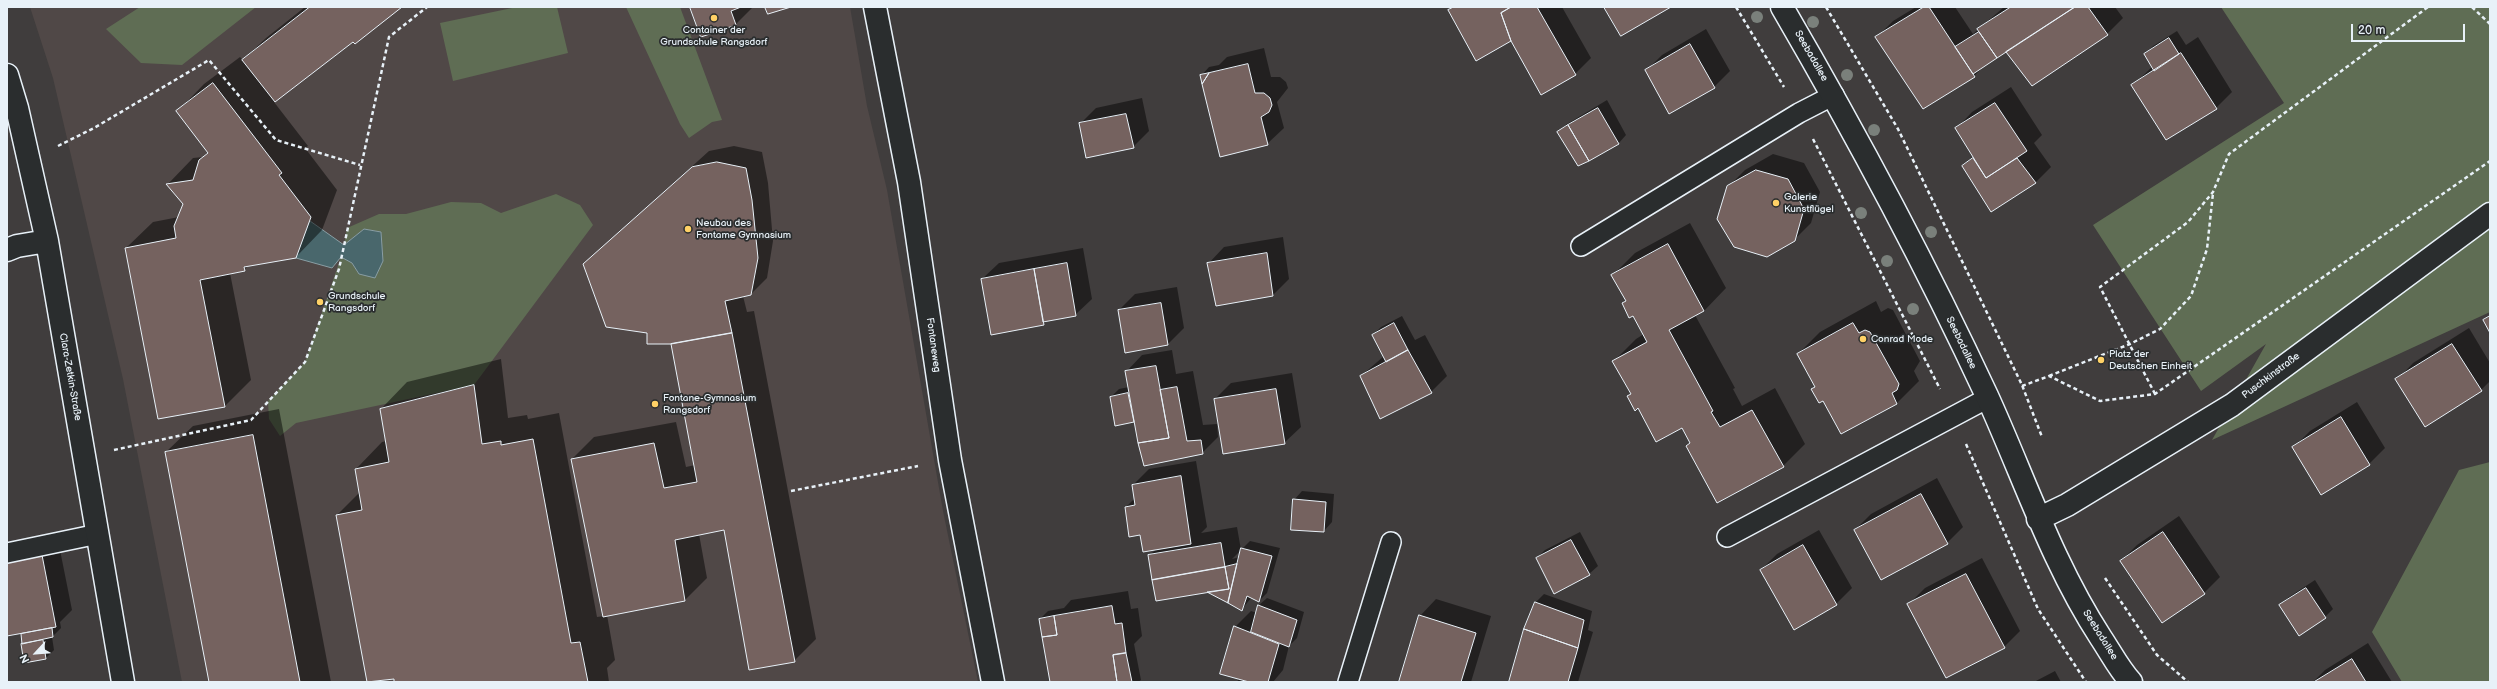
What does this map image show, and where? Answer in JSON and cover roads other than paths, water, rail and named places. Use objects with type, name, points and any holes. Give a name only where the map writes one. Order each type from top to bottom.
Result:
[{"type":"street","name":"Fontaneweg","points":[[875,7],[909,182],[950,460],[993,682]]},
{"type":"street","name":"Seebadallee","points":[[1782,7],[1834,95],[1905,230],[1988,398],[2038,519],[2088,618],[2131,682]]},
{"type":"street","name":"Clara-Zetkin-Straße","points":[[7,75],[17,108],[47,241],[123,682]]},
{"type":"street","name":"Puschkinstraße","points":[[2038,519],[2067,505],[2232,405],[2490,214]]},
{"type":"street","points":[[7,250],[16,246],[47,241]]},
{"type":"lane","points":[[1581,246],[1799,114],[1834,95]]},
{"type":"lane","points":[[1727,537],[1988,398]]},
{"type":"lane","points":[[7,553],[98,534]]},
{"type":"lane","points":[[1348,682],[1391,542]]},
{"type":"water","points":[[310,221],[344,245],[364,229],[381,232],[383,261],[375,278],[359,274],[352,263],[341,257],[332,268],[296,258]]},
{"type":"place","name":"Container der Grundschule Rangsdorf","points":[[714,18]]},
{"type":"place","name":"Galerie Kunstflügel","points":[[1776,203]]},
{"type":"place","name":"Neubau des Fontame Gymnasium","points":[[688,229]]},
{"type":"place","name":"Grundschule Rangsdorf","points":[[320,302]]},
{"type":"place","name":"Conrad Mode","points":[[1863,339]]},
{"type":"place","name":"Platz der Deutschen Einheit","points":[[2101,360]]},
{"type":"place","name":"Fontane-Gymnasium Rangsdorf","points":[[655,404]]}]
